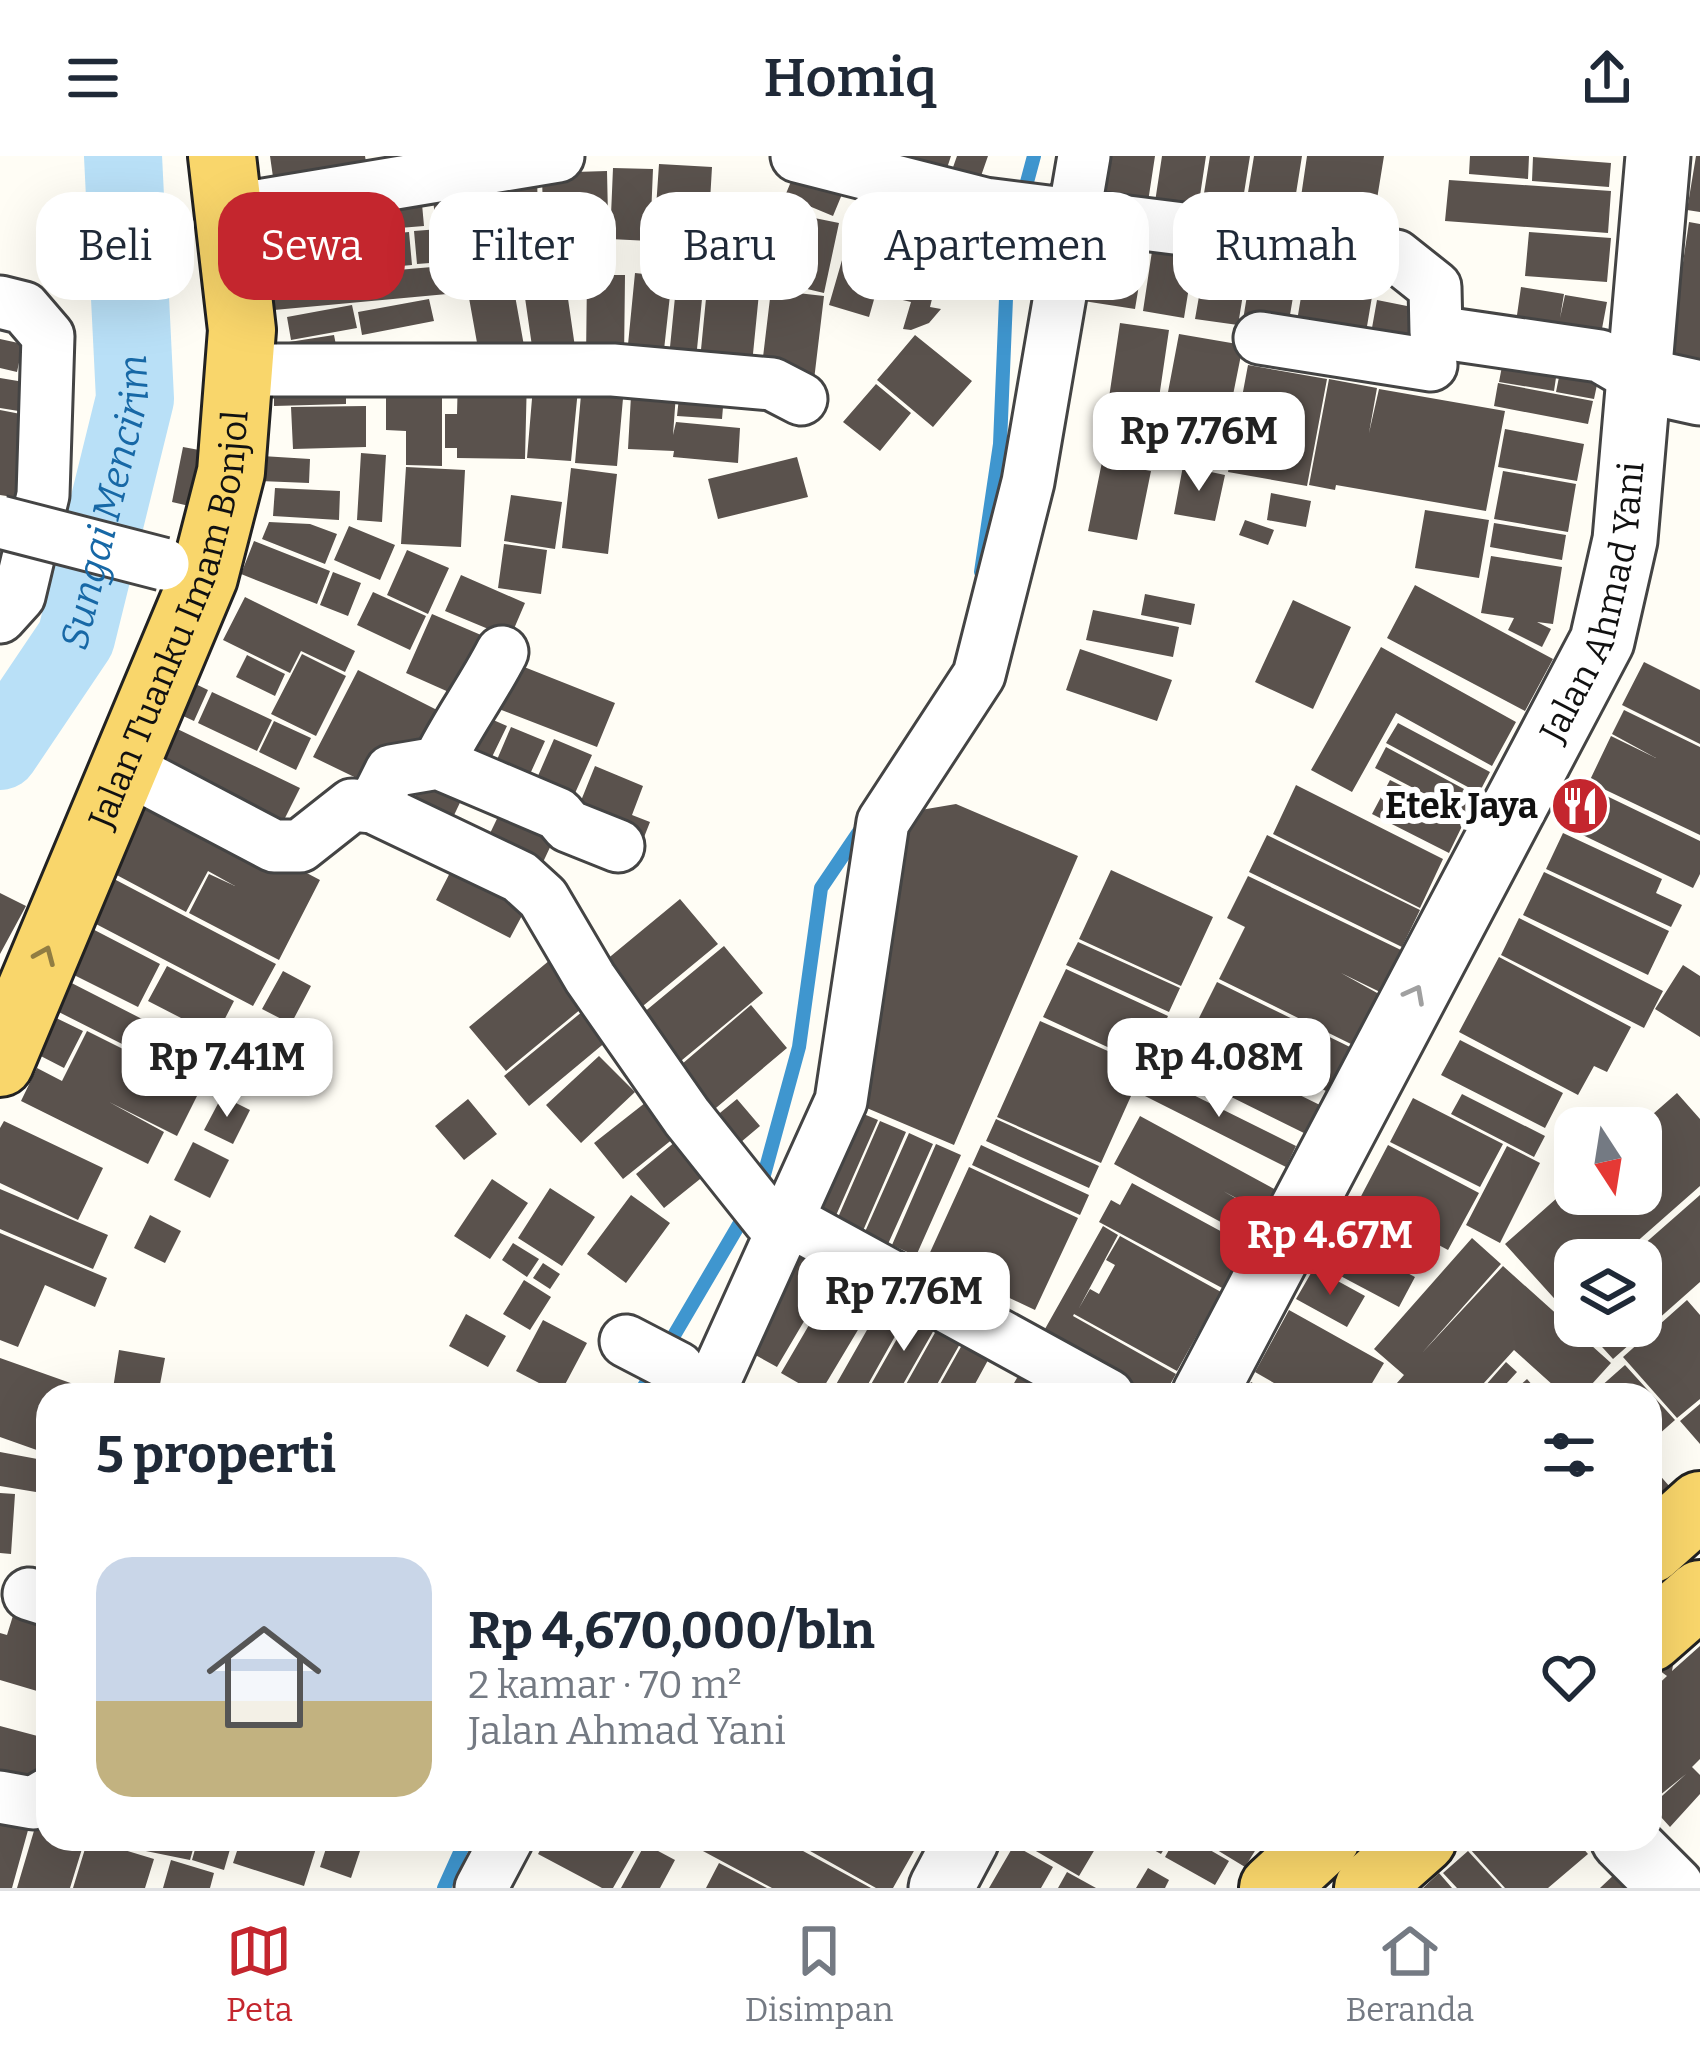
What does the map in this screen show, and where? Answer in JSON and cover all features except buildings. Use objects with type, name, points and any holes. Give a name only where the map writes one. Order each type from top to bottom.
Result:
[{"type":"main road","name":"Jalan Tuanku Imam Bonjol","points":[[0,1063],[124,767],[183,571],[231,472],[242,329],[225,184]]},
{"type":"main road","points":[[1662,1539],[1700,1505]]},
{"type":"main road","points":[[1662,1627],[1700,1594]]},
{"type":"main road","points":[[1273,1888],[1313,1851]]},
{"type":"main road","points":[[1368,1888],[1410,1851]]},
{"type":"street","points":[[225,184],[558,156]]},
{"type":"street","points":[[797,156],[938,192]]},
{"type":"street","points":[[1067,192],[1084,156]]},
{"type":"street","name":"Jalan Ahmad Yani","points":[[1210,1383],[1602,641],[1625,540],[1671,386],[1658,156]]},
{"type":"street","points":[[1149,226],[1396,256],[1435,287],[1446,356]]},
{"type":"street","points":[[626,1341],[693,1382],[765,1208],[842,1101],[883,822],[979,675],[1028,482],[1047,300]]},
{"type":"street","points":[[0,302],[24,308],[47,336],[43,495],[19,596],[0,617]]},
{"type":"street","points":[[1260,338],[1446,356],[1600,356],[1671,386]]},
{"type":"street","points":[[239,370],[613,370],[772,384],[801,400]]},
{"type":"street","points":[[0,522],[183,571]]},
{"type":"street","points":[[438,763],[502,652]]},
{"type":"street","points":[[373,807],[391,771],[438,763],[558,814],[568,826],[618,846]]},
{"type":"street","points":[[124,767],[274,846],[300,846],[352,805],[373,807],[520,878],[542,898],[590,978],[765,1208],[1086,1383]]},
{"type":"street","points":[[0,1797],[36,1802]]},
{"type":"street","points":[[481,1888],[501,1851]]},
{"type":"street","points":[[941,1888],[961,1851]]},
{"type":"street","points":[[1635,1851],[1672,1888]]},
{"type":"waterway","name":"Sungai Mencirim","points":[[0,751],[76,638],[135,399],[123,156]]},
{"type":"waterway","points":[[1024,192],[1034,156]]},
{"type":"waterway","points":[[981,572],[1000,444],[1006,300]]},
{"type":"waterway","points":[[761,1186],[799,1047],[821,888],[863,826]]},
{"type":"waterway","points":[[646,1383],[747,1211]]},
{"type":"waterway","points":[[444,1888],[461,1851]]},
{"type":"place","name":"Etek Jaya","points":[[1580,806]]}]
